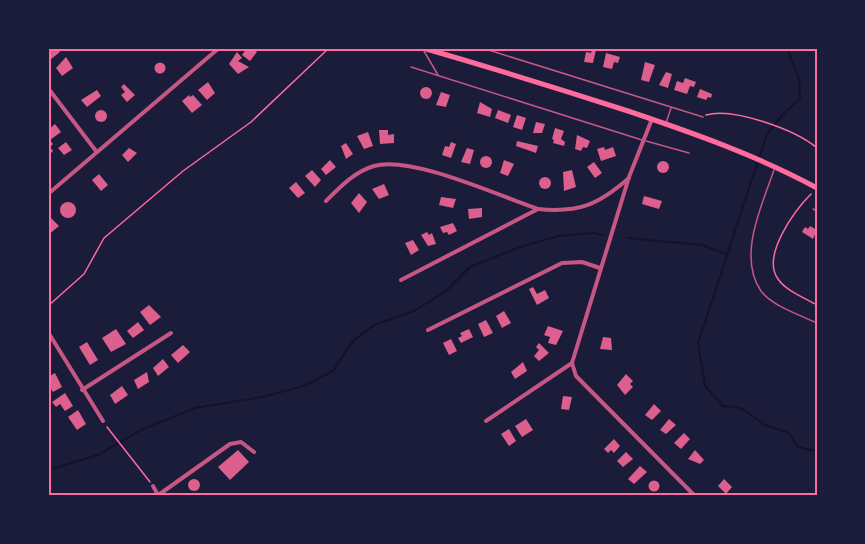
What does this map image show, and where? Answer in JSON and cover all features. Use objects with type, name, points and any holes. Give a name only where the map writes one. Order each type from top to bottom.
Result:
[{"type":"main road","points":[[422,48],[666,123],[750,154],[817,188]]},
{"type":"street","points":[[48,194],[219,48]]},
{"type":"street","points":[[48,88],[96,151]]},
{"type":"street","points":[[652,119],[629,177],[572,363],[576,376],[695,496]]},
{"type":"street","points":[[326,201],[356,174],[373,166],[398,164],[416,167],[538,209],[564,210],[587,206],[611,193],[629,177]]},
{"type":"street","points":[[401,280],[538,209]]},
{"type":"street","points":[[428,330],[562,263],[582,262],[600,268]]},
{"type":"street","points":[[48,332],[103,421]]},
{"type":"street","points":[[82,390],[171,333]]},
{"type":"street","points":[[486,421],[572,363]]},
{"type":"street","points":[[153,486],[158,496],[226,446],[241,442],[254,452]]},
{"type":"lane","points":[[422,48],[439,76]]},
{"type":"lane","points":[[438,52],[446,48]]},
{"type":"lane","points":[[482,48],[703,117]]},
{"type":"lane","points":[[411,67],[689,153]]},
{"type":"lane","points":[[666,123],[671,107]]},
{"type":"lane","points":[[773,166],[754,232],[751,252],[754,271],[761,290],[770,298],[817,323]]},
{"type":"lane","points":[[813,209],[817,211]]},
{"type":"path","points":[[48,306],[84,274],[104,238],[183,171],[251,122],[329,48]]},
{"type":"path","points":[[703,117],[709,114],[757,120],[786,130],[817,148]]},
{"type":"path","points":[[809,197],[790,222],[775,249],[772,260],[777,278],[782,284],[817,305]]},
{"type":"path","points":[[108,429],[153,486]]},
{"type":"building","points":[[61,48],[60,52],[50,60],[48,50]]},
{"type":"building","points":[[247,48],[253,48],[257,52],[250,61],[242,55]]},
{"type":"building","points":[[592,49],[596,50],[593,63],[584,62],[586,52],[591,53]]},
{"type":"building","points":[[237,52],[242,58],[238,61],[249,67],[238,74],[229,64]]},
{"type":"building","points":[[606,53],[620,57],[618,63],[614,62],[612,69],[603,67]]},
{"type":"building","points":[[66,57],[73,68],[62,76],[56,68]]},
{"type":"building","points":[[645,62],[655,65],[649,82],[641,80]]},
{"type":"building","points":[[160,63],[164,64],[164,72],[160,73],[156,72],[155,68],[156,64]]},
{"type":"building","points":[[666,72],[672,74],[668,88],[659,85]]},
{"type":"building","points":[[685,78],[696,82],[694,87],[690,86],[687,94],[674,90],[677,81],[683,83]]},
{"type":"building","points":[[208,82],[215,93],[207,100],[198,90]]},
{"type":"building","points":[[124,84],[135,95],[127,102],[121,95],[125,92],[121,87]]},
{"type":"building","points":[[426,87],[432,93],[426,99],[420,93]]},
{"type":"building","points":[[700,89],[712,94],[711,98],[708,97],[706,100],[697,97]]},
{"type":"building","points":[[97,90],[101,96],[87,107],[81,100]]},
{"type":"building","points":[[441,92],[450,95],[446,107],[436,105]]},
{"type":"building","points":[[189,95],[190,97],[193,95],[202,105],[192,113],[182,101]]},
{"type":"building","points":[[480,102],[492,109],[490,117],[477,113]]},
{"type":"building","points":[[103,110],[107,116],[103,122],[99,122],[95,114]]},
{"type":"building","points":[[498,110],[511,115],[508,123],[495,118]]},
{"type":"building","points":[[517,115],[526,118],[522,130],[513,127]]},
{"type":"building","points":[[536,122],[545,124],[542,133],[533,133]]},
{"type":"building","points":[[55,124],[61,132],[50,140],[53,144],[50,147],[53,151],[50,154],[48,130]]},
{"type":"building","points":[[555,128],[564,131],[561,139],[565,142],[564,146],[553,143]]},
{"type":"building","points":[[379,130],[388,130],[388,135],[394,134],[394,143],[380,144]]},
{"type":"building","points":[[368,132],[373,146],[364,149],[357,136]]},
{"type":"building","points":[[577,135],[590,141],[587,148],[583,147],[581,151],[575,149]]},
{"type":"building","points":[[517,141],[538,146],[536,153],[516,146]]},
{"type":"building","points":[[66,142],[72,150],[64,155],[58,148]]},
{"type":"building","points":[[451,142],[456,144],[451,158],[442,155],[445,146],[449,147]]},
{"type":"building","points":[[346,143],[353,154],[346,159],[341,146]]},
{"type":"building","points":[[604,147],[605,150],[613,147],[616,156],[601,161],[597,149]]},
{"type":"building","points":[[129,148],[137,153],[128,162],[122,155]]},
{"type":"building","points":[[467,148],[474,150],[470,164],[461,162]]},
{"type":"building","points":[[488,156],[492,162],[488,168],[484,168],[480,160]]},
{"type":"building","points":[[330,160],[336,167],[326,175],[321,169]]},
{"type":"building","points":[[504,160],[514,164],[508,176],[500,173]]},
{"type":"building","points":[[665,161],[669,167],[665,173],[661,173],[657,165]]},
{"type":"building","points":[[594,162],[602,173],[595,178],[587,167]]},
{"type":"building","points":[[312,170],[321,180],[315,187],[305,176]]},
{"type":"building","points":[[572,170],[576,187],[564,191],[563,172]]},
{"type":"building","points":[[99,174],[108,185],[101,191],[92,180]]},
{"type":"building","points":[[545,177],[551,183],[545,189],[539,183]]},
{"type":"building","points":[[296,182],[305,193],[298,198],[289,188]]},
{"type":"building","points":[[384,184],[389,195],[379,199],[372,189]]},
{"type":"building","points":[[359,193],[367,202],[359,213],[351,203]]},
{"type":"building","points":[[644,196],[662,201],[659,209],[642,204]]},
{"type":"building","points":[[441,197],[456,199],[453,208],[439,205]]},
{"type":"building","points":[[68,202],[74,204],[76,210],[74,216],[68,218],[62,216],[60,210],[62,204]]},
{"type":"building","points":[[482,208],[482,217],[469,219],[468,209]]},
{"type":"building","points":[[50,217],[59,226],[48,235],[48,219]]},
{"type":"building","points":[[453,223],[457,231],[449,235],[447,232],[443,233],[440,227]]},
{"type":"building","points":[[810,226],[817,230],[813,239],[802,232],[805,227],[808,229]]},
{"type":"building","points":[[427,232],[429,235],[432,233],[436,244],[428,246],[421,235]]},
{"type":"building","points":[[413,240],[419,250],[411,255],[405,243]]},
{"type":"building","points":[[533,287],[537,294],[545,290],[549,298],[537,305],[529,289]]},
{"type":"building","points":[[149,305],[161,317],[150,325],[140,312]]},
{"type":"building","points":[[504,311],[511,323],[502,328],[496,316]]},
{"type":"building","points":[[486,320],[493,333],[484,337],[478,324]]},
{"type":"building","points":[[138,322],[144,330],[133,338],[127,331]]},
{"type":"building","points":[[548,326],[563,331],[556,345],[548,343],[550,337],[544,335]]},
{"type":"building","points":[[116,329],[126,344],[111,352],[102,338]]},
{"type":"building","points":[[469,329],[473,337],[461,343],[458,338],[462,336],[460,333]]},
{"type":"building","points":[[603,337],[611,338],[612,350],[600,349]]},
{"type":"building","points":[[451,339],[457,351],[449,355],[443,343]]},
{"type":"building","points":[[87,342],[98,360],[90,365],[79,347]]},
{"type":"building","points":[[539,343],[549,353],[539,361],[534,356],[539,350],[536,347]]},
{"type":"building","points":[[183,345],[190,352],[178,363],[171,355]]},
{"type":"building","points":[[163,359],[169,367],[158,376],[153,368]]},
{"type":"building","points":[[523,362],[527,371],[515,379],[511,372]]},
{"type":"building","points":[[147,372],[149,382],[138,389],[134,380]]},
{"type":"building","points":[[55,373],[62,387],[53,392],[48,384],[48,377]]},
{"type":"building","points":[[626,374],[633,381],[630,384],[633,387],[625,395],[617,385]]},
{"type":"building","points":[[122,386],[128,395],[115,404],[110,395]]},
{"type":"building","points":[[65,393],[73,406],[65,411],[60,404],[56,407],[52,402]]},
{"type":"building","points":[[563,396],[572,397],[569,410],[561,409]]},
{"type":"building","points":[[654,404],[661,411],[652,420],[645,415]]},
{"type":"building","points":[[78,410],[86,424],[77,430],[68,417]]},
{"type":"building","points":[[526,419],[533,430],[522,437],[515,426]]},
{"type":"building","points":[[669,419],[676,425],[666,434],[660,430]]},
{"type":"building","points":[[509,429],[516,441],[509,446],[501,434]]},
{"type":"building","points":[[684,433],[690,439],[681,449],[674,443]]},
{"type":"building","points":[[614,439],[620,446],[614,453],[611,450],[608,453],[604,449]]},
{"type":"building","points":[[238,450],[249,462],[230,480],[218,467]]},
{"type":"building","points":[[695,450],[704,460],[700,464],[688,459]]},
{"type":"building","points":[[626,452],[633,459],[623,467],[617,461]]},
{"type":"building","points":[[640,466],[647,472],[634,484],[628,479]]},
{"type":"building","points":[[196,479],[199,480],[199,490],[192,491],[189,490],[188,483],[189,480]]},
{"type":"building","points":[[724,479],[732,487],[726,494],[718,486]]},
{"type":"building","points":[[654,480],[660,486],[654,492],[648,486]]},
{"type":"waterway","points":[[787,48],[799,79],[800,99],[785,112],[767,134],[698,343],[705,386],[723,406],[741,408],[765,425],[789,433],[797,446],[813,451],[817,449]]},
{"type":"waterway","points":[[48,470],[98,455],[141,430],[195,408],[262,397],[304,386],[333,371],[353,341],[374,325],[414,311],[446,291],[470,267],[520,247],[558,236],[594,233],[603,235]]},
{"type":"waterway","points":[[628,238],[702,245],[726,254]]}]
